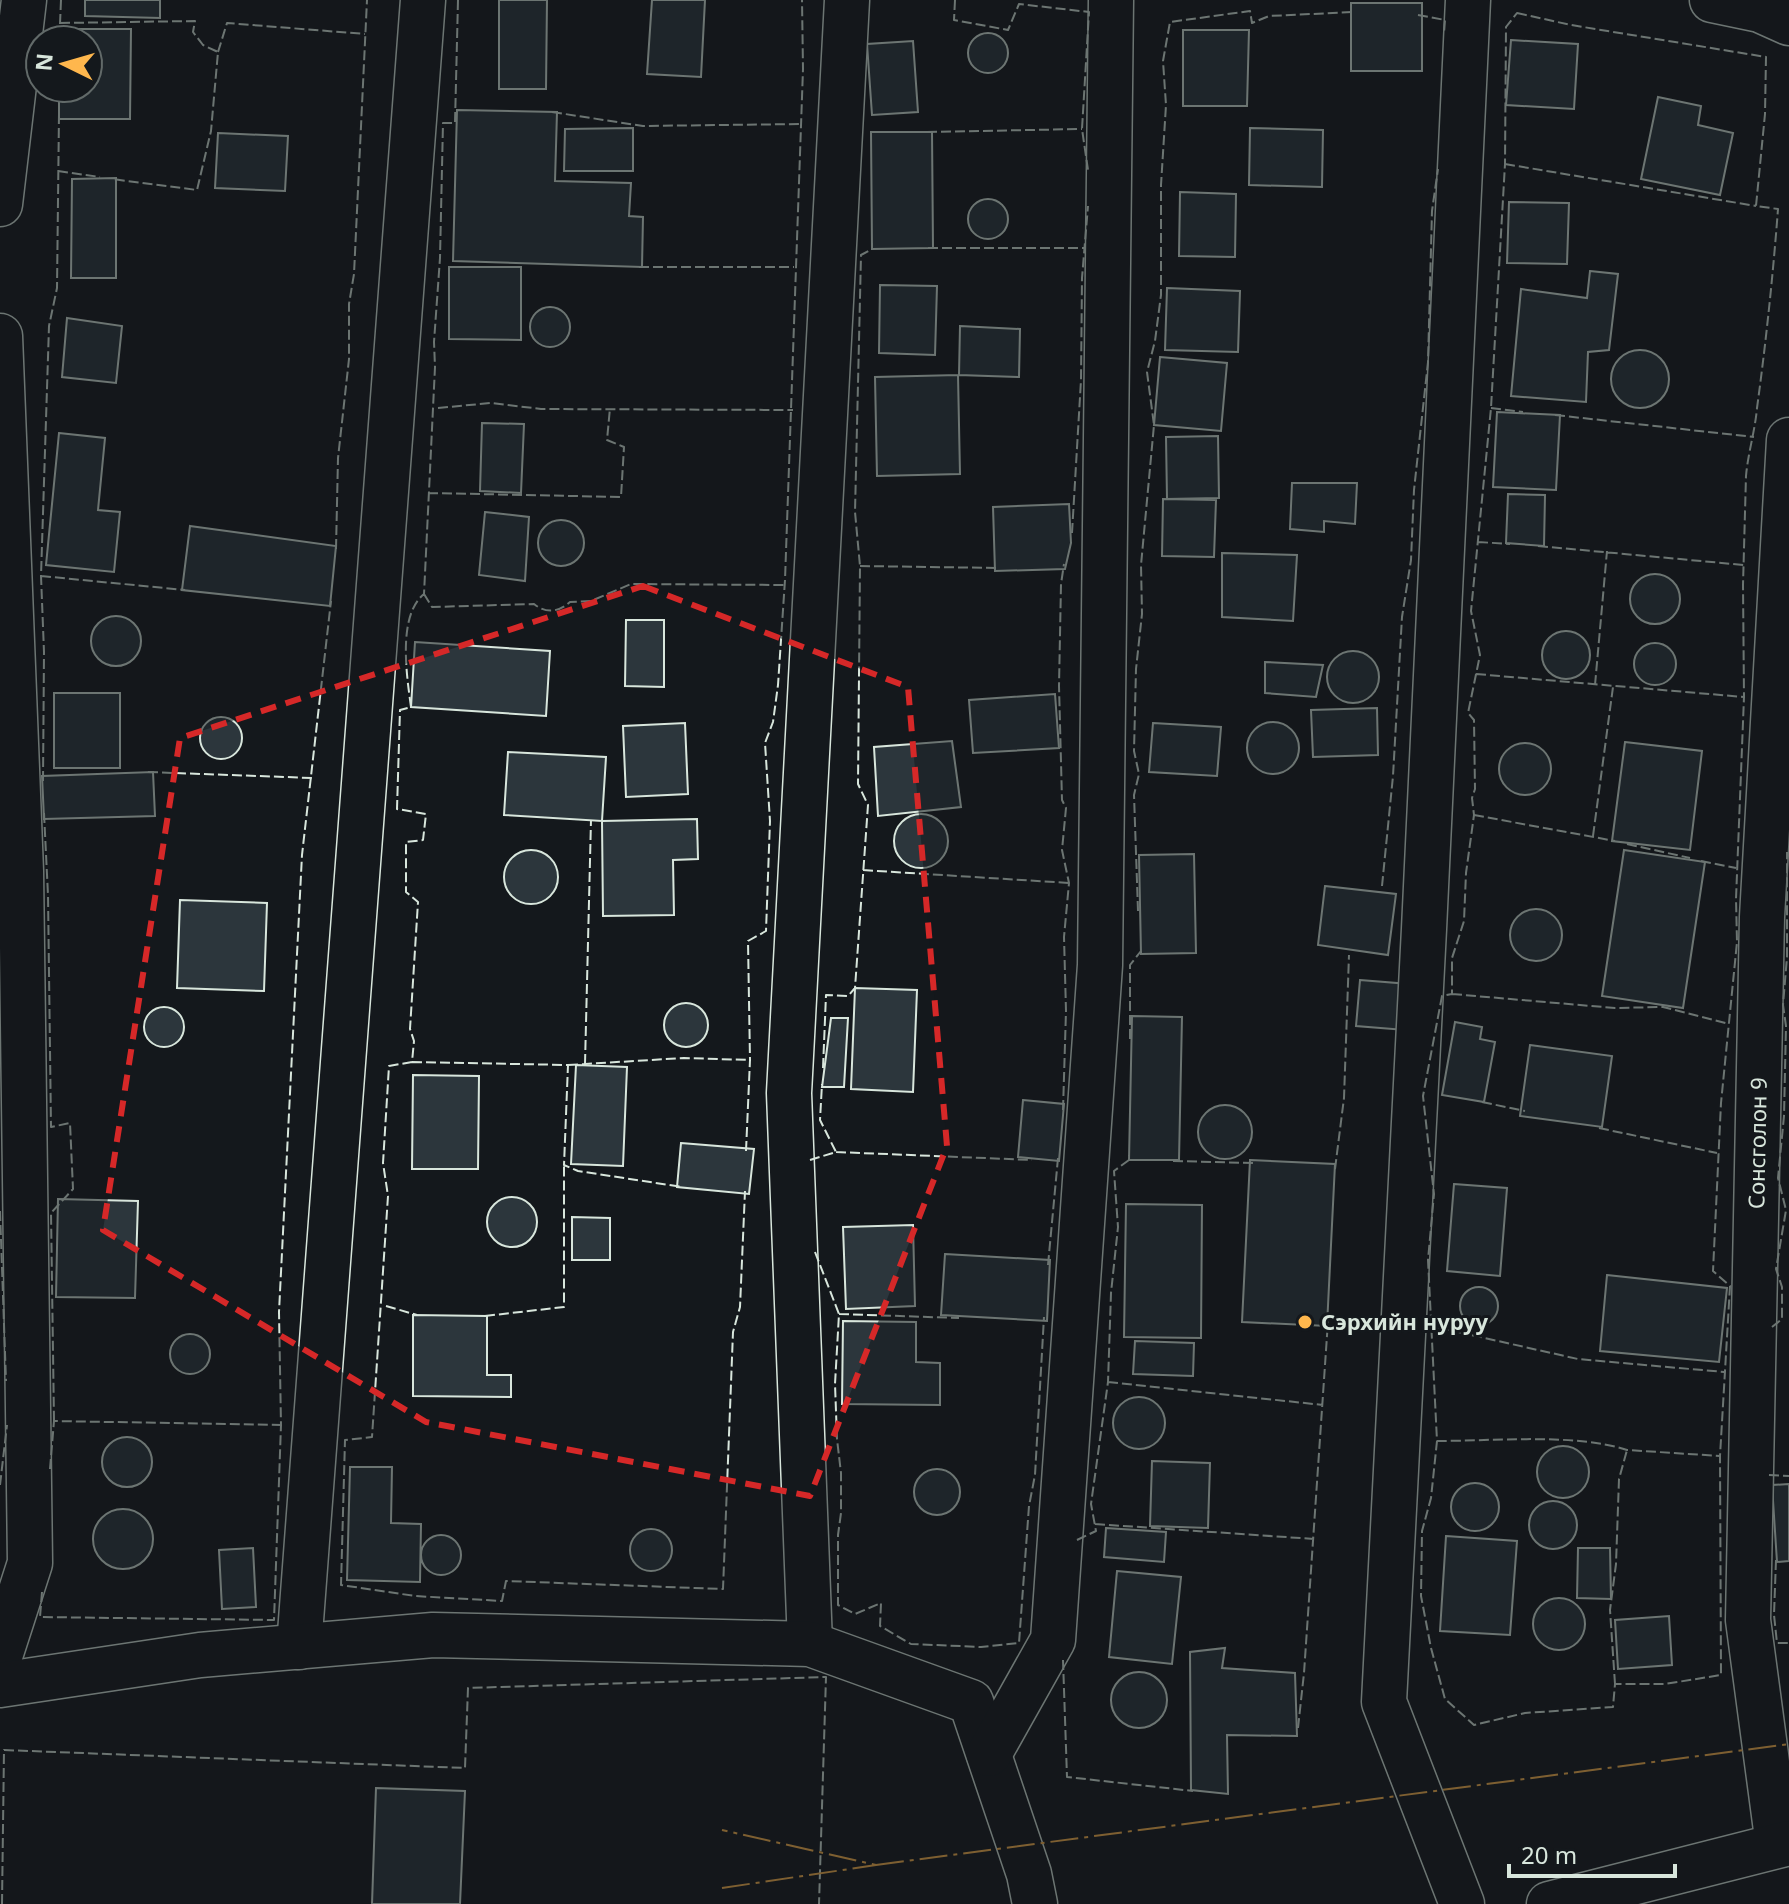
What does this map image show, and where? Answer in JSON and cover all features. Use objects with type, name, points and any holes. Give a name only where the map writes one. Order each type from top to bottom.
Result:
[{"type":"street","points":[[0,204],[24,0]]},
{"type":"street","points":[[299,1647],[423,0]]},
{"type":"street","points":[[810,1644],[789,1093],[847,0]]},
{"type":"street","points":[[989,1754],[1053,1640],[1060,1546],[1100,965],[1111,0]]},
{"type":"street","points":[[1462,1904],[1384,1702],[1468,0]]},
{"type":"street","points":[[1712,0],[1760,10],[1789,23]]},
{"type":"street","points":[[0,336],[21,871],[30,1563],[0,1656]]},
{"type":"street","name":"Сонсголон 9","points":[[1784,1844],[1748,1620],[1762,917],[1789,440]]},
{"type":"street","points":[[0,1685],[200,1655],[433,1635],[810,1644],[971,1702],[1029,1874],[1035,1904]]},
{"type":"street","points":[[1549,1904],[1784,1844]]},
{"type":"highlighted area","points":[[643,586],[908,687],[947,1146],[810,1496],[426,1422],[103,1230],[180,738]]},
{"type":"building","points":[[85,0],[160,0],[160,18],[85,16]]},
{"type":"building","points":[[499,0],[547,0],[546,89],[499,89]]},
{"type":"building","points":[[652,0],[705,0],[701,77],[647,74]]},
{"type":"building","points":[[1351,3],[1422,3],[1422,71],[1351,71]]},
{"type":"building","points":[[104,29],[131,29],[130,119],[59,119],[59,104],[104,104]]},
{"type":"building","points":[[1183,30],[1249,30],[1247,106],[1183,106]]},
{"type":"building","points":[[988,33],[1002,39],[1008,53],[1002,67],[988,73],[974,67],[968,53],[974,39]]},
{"type":"building","points":[[1511,40],[1578,44],[1574,109],[1506,105]]},
{"type":"building","points":[[913,41],[918,112],[872,115],[867,44]]},
{"type":"building","points":[[1658,97],[1701,106],[1698,125],[1733,133],[1720,195],[1641,179]]},
{"type":"building","points":[[457,110],[557,112],[555,181],[631,183],[629,216],[643,217],[642,267],[453,261]]},
{"type":"building","points":[[633,128],[633,171],[564,171],[565,129]]},
{"type":"building","points":[[1250,128],[1323,130],[1322,187],[1249,185]]},
{"type":"building","points":[[871,132],[932,132],[933,248],[872,249]]},
{"type":"building","points":[[218,133],[288,136],[285,191],[215,188]]},
{"type":"building","points":[[116,178],[116,278],[71,278],[72,179]]},
{"type":"building","points":[[1180,192],[1236,194],[1235,257],[1179,256]]},
{"type":"building","points":[[988,199],[1002,205],[1008,219],[1002,233],[988,239],[974,233],[968,219],[974,205]]},
{"type":"building","points":[[1509,202],[1569,203],[1567,264],[1507,263]]},
{"type":"building","points":[[449,267],[521,267],[521,340],[449,339]]},
{"type":"building","points":[[1590,271],[1618,274],[1609,350],[1588,352],[1586,402],[1511,396],[1521,289],[1587,298]]},
{"type":"building","points":[[880,285],[937,286],[935,355],[879,353]]},
{"type":"building","points":[[1167,288],[1240,291],[1238,352],[1165,350]]},
{"type":"building","points":[[550,307],[564,313],[570,327],[564,341],[550,347],[536,341],[530,327],[536,313]]},
{"type":"building","points":[[67,318],[122,326],[116,383],[62,377]]},
{"type":"building","points":[[960,326],[1020,329],[1019,377],[959,375]]},
{"type":"building","points":[[1640,350],[1660,359],[1669,379],[1660,399],[1640,408],[1620,399],[1611,379],[1620,359]]},
{"type":"building","points":[[1160,357],[1227,363],[1221,431],[1154,425]]},
{"type":"building","points":[[958,375],[960,474],[877,476],[875,377]]},
{"type":"building","points":[[1497,412],[1560,415],[1556,490],[1493,487]]},
{"type":"building","points":[[482,423],[524,424],[521,493],[480,491]]},
{"type":"building","points":[[59,433],[105,438],[98,510],[120,512],[114,572],[46,565]]},
{"type":"building","points":[[1218,436],[1219,498],[1167,499],[1166,437]]},
{"type":"building","points":[[1292,483],[1357,483],[1355,524],[1324,521],[1324,532],[1290,529]]},
{"type":"building","points":[[1508,494],[1545,495],[1544,546],[1506,543]]},
{"type":"building","points":[[1163,499],[1216,500],[1214,557],[1162,556]]},
{"type":"building","points":[[1069,504],[1071,543],[1065,569],[995,571],[993,507]]},
{"type":"building","points":[[485,512],[529,517],[525,581],[479,575]]},
{"type":"building","points":[[561,520],[577,527],[584,543],[577,559],[561,566],[545,559],[538,543],[545,527]]},
{"type":"building","points":[[190,526],[336,546],[330,606],[182,590]]},
{"type":"building","points":[[1222,553],[1297,555],[1293,621],[1222,617]]},
{"type":"building","points":[[1655,574],[1673,581],[1680,599],[1673,617],[1655,624],[1637,617],[1630,599],[1637,581]]},
{"type":"building","points":[[116,616],[134,623],[141,641],[134,659],[116,666],[98,659],[91,641],[98,623]]},
{"type":"building","points":[[626,620],[664,620],[664,687],[625,686]]},
{"type":"building","points":[[1566,631],[1583,638],[1590,655],[1583,672],[1566,679],[1549,672],[1542,655],[1549,638]]},
{"type":"building","points":[[415,642],[550,651],[546,716],[411,707]]},
{"type":"building","points":[[1655,643],[1670,649],[1676,664],[1670,679],[1655,685],[1640,679],[1634,664],[1640,649]]},
{"type":"building","points":[[1353,651],[1371,659],[1379,677],[1371,695],[1353,703],[1335,695],[1327,677],[1335,659]]},
{"type":"building","points":[[1265,662],[1323,665],[1316,697],[1265,693]]},
{"type":"building","points":[[54,693],[120,693],[120,768],[54,768]]},
{"type":"building","points":[[1055,694],[1059,748],[973,753],[969,700]]},
{"type":"building","points":[[1377,708],[1378,755],[1313,757],[1311,710]]},
{"type":"building","points":[[221,717],[236,723],[242,738],[236,753],[221,759],[206,753],[200,738],[206,723]]},
{"type":"building","points":[[1273,722],[1291,730],[1299,748],[1291,766],[1273,774],[1255,766],[1247,748],[1255,730]]},
{"type":"building","points":[[685,723],[688,794],[626,797],[623,726]]},
{"type":"building","points":[[1153,723],[1221,727],[1217,776],[1149,772]]},
{"type":"building","points":[[952,741],[961,807],[878,816],[874,747]]},
{"type":"building","points":[[1625,742],[1702,751],[1690,850],[1612,841]]},
{"type":"building","points":[[1525,743],[1544,750],[1551,769],[1544,788],[1525,795],[1506,788],[1499,769],[1506,750]]},
{"type":"building","points":[[508,752],[606,757],[602,821],[504,815]]},
{"type":"building","points":[[153,772],[155,816],[44,819],[42,776]]},
{"type":"building","points":[[921,814],[940,822],[948,841],[940,860],[921,868],[902,860],[894,841],[902,822]]},
{"type":"building","points":[[697,819],[698,859],[673,860],[674,915],[603,916],[602,821]]},
{"type":"building","points":[[531,850],[550,858],[558,877],[550,896],[531,904],[512,896],[504,877],[512,858]]},
{"type":"building","points":[[1624,850],[1705,862],[1683,1008],[1602,996]]},
{"type":"building","points":[[1194,854],[1196,953],[1141,954],[1139,855]]},
{"type":"building","points":[[1325,886],[1396,894],[1388,955],[1318,945]]},
{"type":"building","points":[[180,900],[267,903],[264,991],[177,988]]},
{"type":"building","points":[[1536,909],[1555,916],[1562,935],[1555,954],[1536,961],[1517,954],[1510,935],[1517,916]]},
{"type":"building","points":[[1360,980],[1409,984],[1405,1030],[1356,1026]]},
{"type":"building","points":[[855,988],[917,990],[913,1092],[851,1089]]},
{"type":"building","points":[[686,1003],[702,1009],[708,1025],[702,1041],[686,1047],[670,1041],[664,1025],[670,1009]]},
{"type":"building","points":[[164,1007],[178,1013],[184,1027],[178,1041],[164,1047],[150,1041],[144,1027],[150,1013]]},
{"type":"building","points":[[1132,1016],[1182,1017],[1179,1160],[1129,1160]]},
{"type":"building","points":[[831,1018],[848,1018],[844,1087],[822,1087]]},
{"type":"building","points":[[1455,1022],[1482,1027],[1480,1039],[1495,1042],[1484,1102],[1442,1095]]},
{"type":"building","points":[[1530,1045],[1612,1056],[1602,1127],[1520,1116]]},
{"type":"building","points":[[576,1065],[627,1067],[623,1166],[571,1164]]},
{"type":"building","points":[[413,1075],[479,1076],[478,1169],[412,1169]]},
{"type":"building","points":[[1023,1100],[1064,1104],[1059,1161],[1018,1157]]},
{"type":"building","points":[[1225,1105],[1244,1113],[1252,1132],[1244,1151],[1225,1159],[1206,1151],[1198,1132],[1206,1113]]},
{"type":"building","points":[[681,1143],[754,1149],[749,1194],[677,1187]]},
{"type":"building","points":[[1250,1160],[1335,1164],[1327,1326],[1242,1322]]},
{"type":"building","points":[[1454,1184],[1507,1188],[1500,1276],[1447,1271]]},
{"type":"building","points":[[512,1197],[530,1204],[537,1222],[530,1240],[512,1247],[494,1240],[487,1222],[494,1204]]},
{"type":"building","points":[[58,1199],[138,1201],[135,1298],[56,1297]]},
{"type":"building","points":[[1126,1204],[1202,1205],[1201,1338],[1124,1337]]},
{"type":"building","points":[[572,1217],[610,1218],[610,1260],[572,1260]]},
{"type":"building","points":[[913,1225],[915,1306],[846,1309],[843,1227]]},
{"type":"building","points":[[945,1254],[1050,1260],[1047,1321],[941,1315]]},
{"type":"building","points":[[1607,1275],[1727,1288],[1719,1362],[1600,1351]]},
{"type":"building","points":[[1479,1287],[1492,1293],[1498,1306],[1492,1319],[1479,1325],[1466,1319],[1460,1306],[1466,1293]]},
{"type":"building","points":[[413,1315],[487,1316],[487,1375],[511,1375],[511,1397],[413,1396]]},
{"type":"building","points":[[843,1321],[916,1322],[916,1362],[940,1363],[940,1405],[842,1404]]},
{"type":"building","points":[[190,1334],[204,1340],[210,1354],[204,1368],[190,1374],[176,1368],[170,1354],[176,1340]]},
{"type":"building","points":[[1135,1341],[1194,1343],[1193,1376],[1133,1374]]},
{"type":"building","points":[[1139,1397],[1157,1405],[1165,1423],[1157,1441],[1139,1449],[1121,1441],[1113,1423],[1121,1405]]},
{"type":"building","points":[[127,1437],[145,1444],[152,1462],[145,1480],[127,1487],[109,1480],[102,1462],[109,1444]]},
{"type":"building","points":[[1563,1446],[1582,1453],[1589,1472],[1582,1491],[1563,1498],[1544,1491],[1537,1472],[1544,1453]]},
{"type":"building","points":[[1152,1461],[1210,1463],[1208,1528],[1150,1526]]},
{"type":"building","points":[[350,1467],[392,1467],[391,1523],[421,1524],[420,1582],[347,1580]]},
{"type":"building","points":[[937,1469],[953,1476],[960,1492],[953,1508],[937,1515],[921,1508],[914,1492],[921,1476]]},
{"type":"building","points":[[1475,1483],[1492,1490],[1499,1507],[1492,1524],[1475,1531],[1458,1524],[1451,1507],[1458,1490]]},
{"type":"building","points":[[1789,1484],[1789,1561],[1777,1562],[1772,1485]]},
{"type":"building","points":[[1553,1501],[1570,1508],[1577,1525],[1570,1542],[1553,1549],[1536,1542],[1529,1525],[1536,1508]]},
{"type":"building","points":[[123,1509],[135,1511],[144,1518],[151,1527],[151,1551],[144,1560],[135,1567],[123,1569],[111,1567],[102,1560],[95,1551],[93,1539],[95,1527],[102,1518],[111,1511]]},
{"type":"building","points":[[1106,1528],[1166,1532],[1164,1562],[1104,1557]]},
{"type":"building","points":[[651,1529],[666,1535],[672,1550],[666,1565],[651,1571],[636,1565],[630,1550],[636,1535]]},
{"type":"building","points":[[441,1535],[455,1541],[461,1555],[455,1569],[441,1575],[427,1569],[421,1555],[427,1541]]},
{"type":"building","points":[[1446,1536],[1517,1541],[1510,1635],[1440,1631]]},
{"type":"building","points":[[253,1548],[256,1607],[222,1609],[219,1550]]},
{"type":"building","points":[[1578,1548],[1610,1548],[1611,1599],[1577,1598]]},
{"type":"building","points":[[1117,1571],[1181,1577],[1172,1664],[1109,1657]]},
{"type":"building","points":[[1559,1598],[1577,1606],[1585,1624],[1577,1642],[1559,1650],[1541,1642],[1533,1624],[1541,1606]]},
{"type":"building","points":[[1669,1616],[1672,1665],[1618,1669],[1615,1620]]},
{"type":"building","points":[[1225,1648],[1222,1668],[1295,1673],[1297,1736],[1227,1735],[1228,1794],[1191,1790],[1190,1652]]},
{"type":"building","points":[[1139,1672],[1159,1680],[1167,1700],[1159,1720],[1139,1728],[1119,1720],[1111,1700],[1119,1680]]},
{"type":"building","points":[[376,1788],[465,1791],[460,1904],[372,1904]]},
{"type":"fence","points":[[60,24],[61,0]]},
{"type":"fence","points":[[336,549],[338,458],[349,359],[349,304],[354,274],[367,0]]},
{"type":"fence","points":[[458,0],[455,123],[443,123],[440,258],[424,594],[410,617],[407,632],[406,664],[411,707],[400,710],[397,809],[426,814],[423,840],[406,842],[406,892],[418,902],[410,1029],[414,1041],[412,1062],[389,1066],[383,1163],[388,1196],[372,1437],[345,1440],[341,1585],[415,1596],[502,1601],[506,1581],[723,1589],[733,1332],[740,1307],[745,1191]]},
{"type":"fence","points":[[746,1151],[750,1060],[748,941],[766,931],[770,821],[765,743],[773,722],[778,685],[785,580],[803,69],[802,0]]},
{"type":"fence","points":[[955,0],[954,20],[1008,30],[1019,4],[1089,12],[1082,129],[1088,170]]},
{"type":"fence","points":[[1138,911],[1134,795],[1139,774],[1134,751],[1136,669],[1142,614],[1141,565],[1154,425],[1147,372],[1161,295],[1161,185],[1166,105],[1163,61],[1170,22],[1250,11],[1252,23],[1269,16],[1354,12]]},
{"type":"fence","points":[[1517,13],[1571,25],[1766,57],[1765,114],[1756,206],[1778,209],[1772,284],[1746,476],[1737,942],[1721,1103],[1713,1271],[1730,1286],[1720,1456],[1721,1675],[1665,1684],[1615,1684],[1613,1707],[1525,1713],[1474,1725],[1445,1699],[1421,1596],[1422,1531],[1431,1498],[1437,1441],[1428,1260],[1434,1194],[1423,1096],[1442,996],[1452,994],[1452,958],[1464,921],[1466,873],[1474,815],[1474,720],[1468,713],[1480,655],[1471,611],[1491,408],[1505,164],[1506,27],[1517,13]]},
{"type":"fence","points":[[1418,15],[1445,20],[1444,33]]},
{"type":"fence","points":[[60,23],[195,21],[193,32],[203,45],[218,52],[211,131],[197,190],[112,179]]},
{"type":"fence","points":[[218,52],[227,23],[365,34]]},
{"type":"fence","points":[[552,112],[643,126],[801,124]]},
{"type":"fence","points":[[43,781],[41,576],[49,326],[57,288],[59,114]]},
{"type":"fence","points":[[927,132],[1082,129]]},
{"type":"fence","points":[[1505,164],[1756,206]]},
{"type":"fence","points":[[1382,886],[1393,776],[1402,617],[1411,560],[1414,490],[1428,362],[1432,211],[1438,169]]},
{"type":"fence","points":[[58,171],[100,177]]},
{"type":"fence","points":[[1072,533],[1081,380],[1082,278],[1088,206]]},
{"type":"fence","points":[[823,1068],[826,995],[848,996],[855,988],[868,805],[858,784],[860,566],[855,512],[861,255],[872,249],[872,243]]},
{"type":"fence","points":[[928,248],[1084,248]]},
{"type":"fence","points":[[639,267],[794,267]]},
{"type":"fence","points":[[438,408],[491,403],[541,409],[793,410]]},
{"type":"fence","points":[[428,493],[621,497],[624,447],[607,440],[610,408]]},
{"type":"fence","points":[[1491,408],[1523,412]]},
{"type":"fence","points":[[1555,415],[1754,437]]},
{"type":"fence","points":[[1478,542],[1510,544]]},
{"type":"fence","points":[[1538,546],[1744,565]]},
{"type":"fence","points":[[1595,685],[1607,551]]},
{"type":"fence","points":[[1063,1110],[1066,1011],[1064,937],[1069,883],[1062,850],[1066,808],[1062,800],[1059,686],[1064,564]]},
{"type":"fence","points":[[860,566],[1000,568]]},
{"type":"fence","points":[[41,576],[185,590]]},
{"type":"fence","points":[[424,594],[432,607],[534,604],[552,610],[570,602],[591,601],[631,584],[785,585]]},
{"type":"fence","points":[[42,1592],[40,1617],[274,1620],[281,1425],[279,1312],[302,855],[331,601]]},
{"type":"fence","points":[[1476,674],[1744,697]]},
{"type":"fence","points":[[1593,836],[1613,687]]},
{"type":"fence","points":[[148,772],[312,778]]},
{"type":"fence","points":[[44,813],[51,1127],[70,1123],[73,1189],[51,1213],[54,1421]]},
{"type":"fence","points":[[1474,815],[1615,841]]},
{"type":"fence","points":[[585,1064],[591,820]]},
{"type":"fence","points":[[1627,844],[1690,858]]},
{"type":"fence","points":[[1772,1327],[1782,1319],[1782,1287],[1776,1269],[1786,1210],[1778,1178],[1784,1116],[1787,852]]},
{"type":"fence","points":[[1701,861],[1736,868]]},
{"type":"fence","points":[[863,870],[1069,883]]},
{"type":"fence","points":[[1130,1039],[1130,965],[1141,951]]},
{"type":"fence","points":[[1335,1169],[1344,1098],[1349,955]]},
{"type":"fence","points":[[1452,994],[1615,1008],[1663,1007],[1729,1024]]},
{"type":"fence","points":[[568,1065],[684,1058],[750,1060]]},
{"type":"fence","points":[[412,1062],[568,1065],[564,1165],[578,1171],[682,1187]]},
{"type":"fence","points":[[810,1160],[836,1152],[820,1120],[822,1084]]},
{"type":"fence","points":[[1482,1102],[1525,1111]]},
{"type":"fence","points":[[1599,1128],[1717,1153]]},
{"type":"fence","points":[[836,1152],[1032,1160]]},
{"type":"fence","points":[[1077,1540],[1096,1531],[1091,1504],[1108,1382],[1111,1293],[1118,1227],[1114,1171],[1129,1160],[1129,1155]]},
{"type":"fence","points":[[1048,1265],[1058,1158]]},
{"type":"fence","points":[[1173,1161],[1253,1163]]},
{"type":"fence","points":[[485,1316],[564,1307],[564,1165]]},
{"type":"fence","points":[[0,1211],[6,1381]]},
{"type":"fence","points":[[815,1252],[839,1314],[835,1384],[841,1473],[838,1605],[855,1614],[881,1603],[880,1626],[911,1644],[981,1647],[1019,1643],[1029,1506],[1035,1475],[1044,1317]]},
{"type":"fence","points":[[386,1306],[417,1315]]},
{"type":"fence","points":[[839,1314],[959,1318]]},
{"type":"fence","points":[[1298,1728],[1328,1321]]},
{"type":"fence","points":[[1431,1326],[1578,1359],[1724,1372]]},
{"type":"fence","points":[[1108,1382],[1323,1405]]},
{"type":"fence","points":[[50,1469],[54,1421],[281,1425]]},
{"type":"fence","points":[[0,1485],[7,1425]]},
{"type":"fence","points":[[1437,1441],[1584,1441],[1627,1450],[1720,1456]]},
{"type":"fence","points":[[1615,1684],[1610,1610],[1616,1564],[1619,1479],[1627,1450]]},
{"type":"fence","points":[[1769,1475],[1789,1476]]},
{"type":"fence","points":[[1095,1524],[1314,1539]]},
{"type":"fence","points":[[1776,1560],[1774,1615],[1777,1643],[1789,1643]]},
{"type":"fence","points":[[1063,1660],[1067,1777],[1193,1791]]},
{"type":"fence","points":[[2,1904],[4,1750],[465,1768],[468,1688],[826,1677],[819,1904]]},
{"type":"power","points":[[876,1865],[1789,1744]]},
{"type":"power","points":[[722,1830],[876,1865],[722,1888]]},
{"type":"place","name":"Сэрхийн нуруу","points":[[1305,1322]]}]
